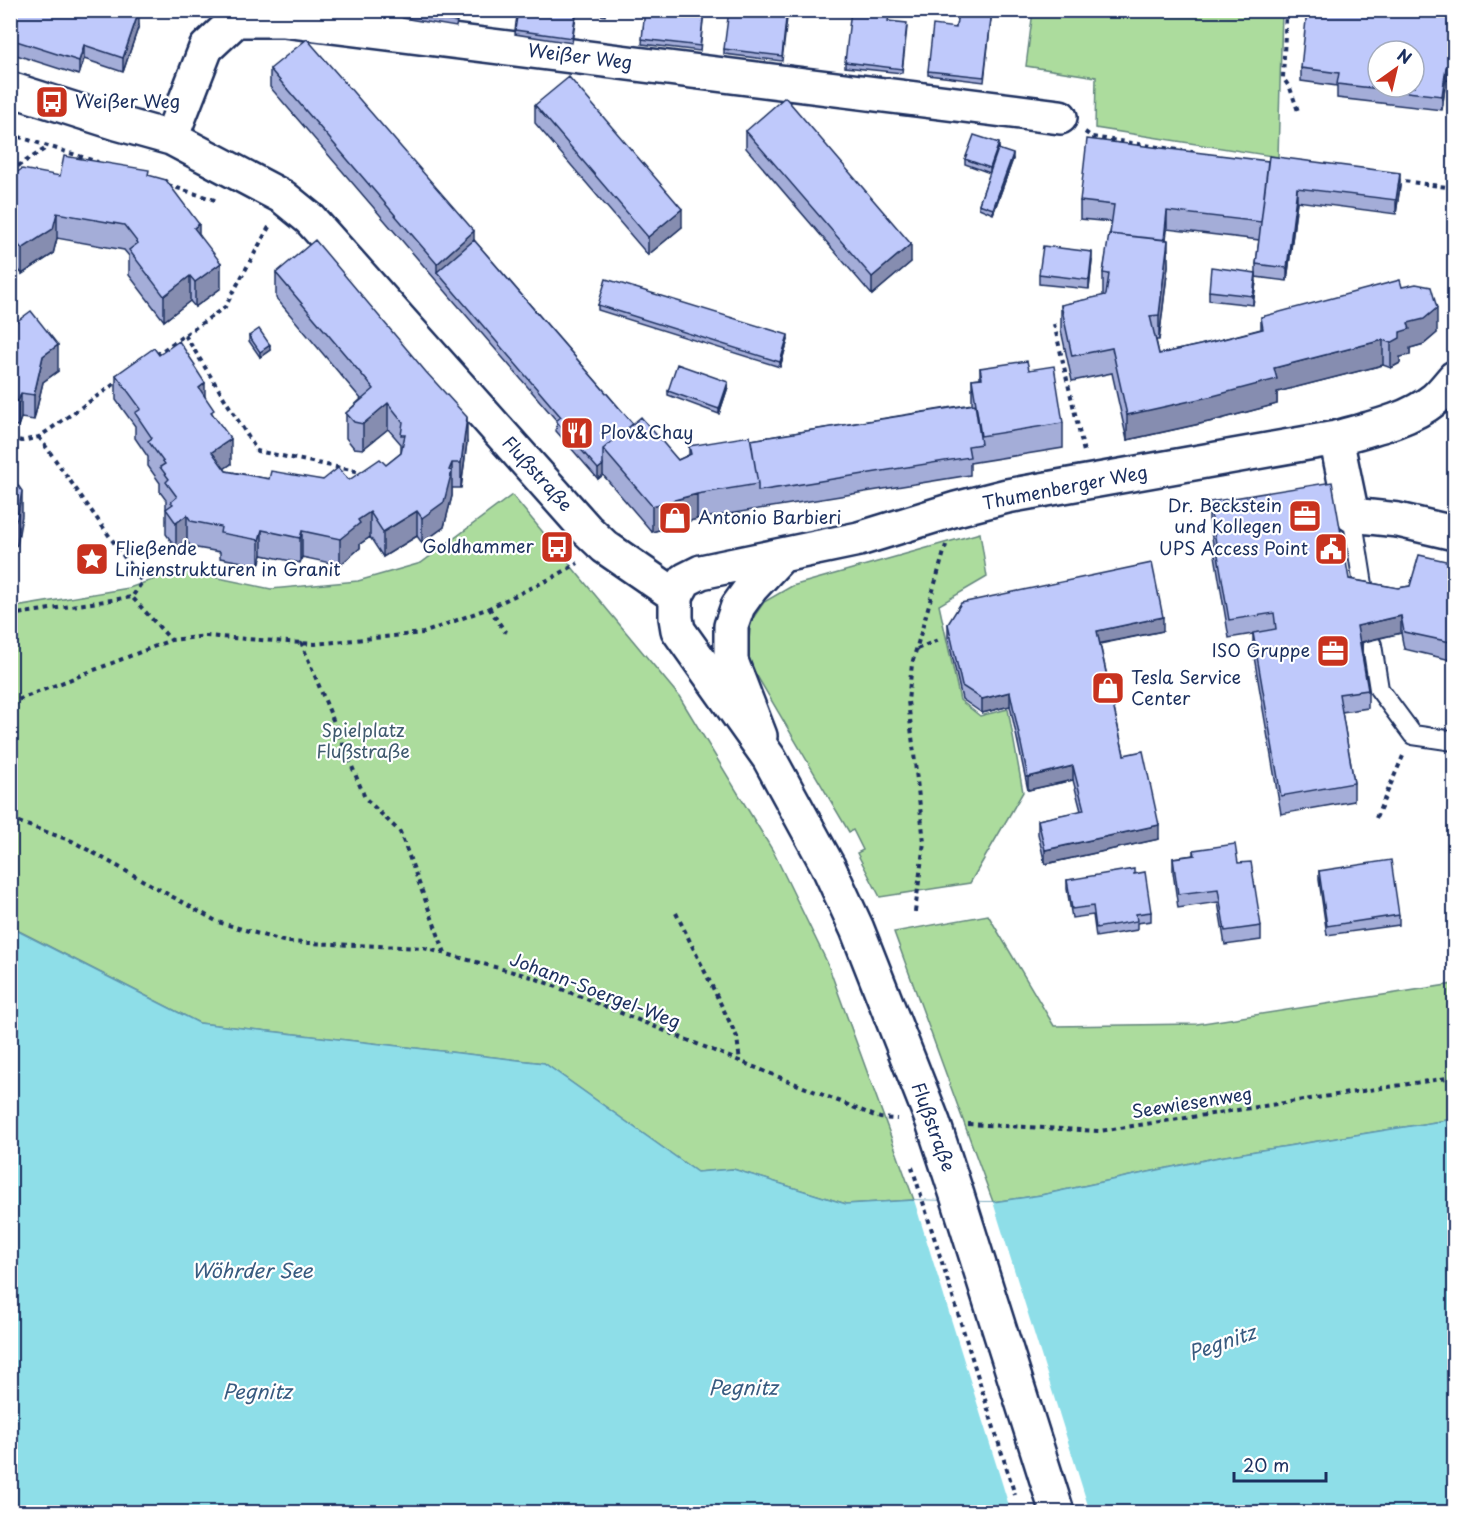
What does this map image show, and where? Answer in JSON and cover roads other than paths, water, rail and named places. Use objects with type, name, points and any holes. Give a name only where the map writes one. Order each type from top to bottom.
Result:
[{"type":"street","name":"Weißer Weg","points":[[171,138],[206,48],[236,20],[283,20],[1060,117]]},
{"type":"street","name":"Flußstraße","points":[[10,89],[171,138],[283,197],[310,219],[586,529],[605,547],[676,596],[678,630],[684,641],[769,758]]},
{"type":"street","name":"Thumenberger Weg","points":[[676,596],[686,580],[701,572],[859,539],[1007,496],[1336,438],[1388,423],[1413,411],[1434,400],[1455,378]]},
{"type":"street","points":[[1336,438],[1352,515],[1398,520],[1455,533]]},
{"type":"street","name":"Flußstraße","points":[[781,556],[738,606],[731,626],[731,661],[769,758],[843,898],[933,1122],[1057,1512]]},
{"type":"lane","points":[[1352,515],[1364,591]]},
{"type":"lane","points":[[1372,645],[1379,689],[1413,735],[1455,741]]},
{"type":"water","name":"Wöhrder See","points":[[10,927],[199,1023],[544,1063],[697,1172],[733,1169],[846,1204],[914,1200],[993,1202],[1041,1195],[1219,1157],[1454,1119],[1454,1506],[1433,1512],[11,1512]]},
{"type":"place","name":"Weißer Weg","points":[[52,102]]},
{"type":"place","name":"Plov&Chay","points":[[577,433]]},
{"type":"place","name":"Dr. Beckstein und Kollegen","points":[[1305,516]]},
{"type":"place","name":"Antonio Barbieri","points":[[675,518]]},
{"type":"place","name":"Goldhammer","points":[[557,547]]},
{"type":"place","name":"UPS Access Point","points":[[1331,549]]},
{"type":"place","name":"Fließende Linienstrukturen in Granit","points":[[92,559]]},
{"type":"place","name":"ISO Gruppe","points":[[1333,651]]},
{"type":"place","name":"Tesla Service Center","points":[[1108,688]]},
{"type":"park label","name":"Spielplatz Flußstraße","points":[[363,741]]},
{"type":"water label","name":"Pegnitz","points":[[1222,1343]]},
{"type":"water label","name":"Pegnitz","points":[[743,1388]]},
{"type":"water label","name":"Pegnitz","points":[[257,1392]]}]
